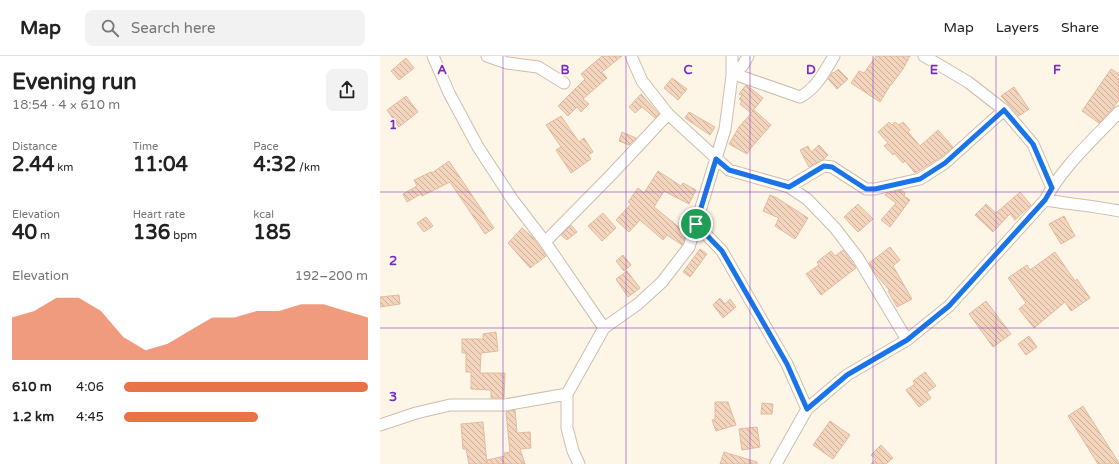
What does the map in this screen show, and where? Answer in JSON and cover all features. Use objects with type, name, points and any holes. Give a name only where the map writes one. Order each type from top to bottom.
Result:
[{"type":"street","points":[[433,56],[449,93],[478,147],[512,199],[545,242],[604,328]]},
{"type":"street","points":[[487,56],[507,63],[538,67],[564,82]]},
{"type":"street","points":[[630,56],[642,81],[668,114],[729,170],[789,187],[807,199],[835,228],[858,258],[907,340]]},
{"type":"street","points":[[579,464],[573,451],[567,428],[567,394],[604,328],[638,304],[662,282],[689,247],[725,129],[733,75],[732,56]]},
{"type":"street","points":[[733,75],[744,65],[748,56]]},
{"type":"street","points":[[733,75],[800,97],[809,92],[818,83],[834,56]]},
{"type":"street","points":[[924,56],[968,82],[1004,110],[1033,144],[1052,188]]},
{"type":"street","points":[[789,187],[824,166],[832,167],[866,189],[875,189],[920,179],[945,163],[1004,110]]},
{"type":"street","points":[[776,464],[807,409],[847,375],[907,340],[949,306],[1045,200],[1072,161],[1119,112]]},
{"type":"street","points":[[545,242],[668,114]]},
{"type":"street","points":[[710,177],[729,170]]},
{"type":"street","points":[[1045,200],[1073,205],[1089,205],[1119,211]]},
{"type":"street","points":[[696,224],[722,251],[787,364],[807,409]]},
{"type":"street","points":[[380,425],[416,413],[450,405],[505,405],[567,394]]},
{"type":"building","points":[[602,56],[622,56],[602,72],[607,78],[583,99],[589,104],[581,112],[577,107],[568,116],[558,106],[585,79],[581,74]]},
{"type":"building","points":[[876,56],[910,56],[903,69],[891,84],[880,102],[851,83],[859,71],[864,73]]},
{"type":"building","points":[[406,58],[414,68],[399,80],[391,71]]},
{"type":"building","points":[[838,69],[848,79],[837,89],[828,79],[833,72],[834,73]]},
{"type":"building","points":[[1111,69],[1119,74],[1119,100],[1099,123],[1082,111]]},
{"type":"building","points":[[672,78],[687,89],[678,100],[664,88]]},
{"type":"building","points":[[746,85],[763,98],[751,113],[740,104],[742,101],[739,99],[742,96],[739,94]]},
{"type":"building","points":[[1014,87],[1029,109],[1019,116],[1001,96]]},
{"type":"building","points":[[641,94],[659,114],[655,118],[642,107],[635,113],[629,107]]},
{"type":"building","points":[[406,96],[418,112],[399,127],[387,110]]},
{"type":"building","points":[[754,110],[771,125],[747,154],[729,144],[739,127]]},
{"type":"building","points":[[689,112],[715,127],[710,135],[685,118]]},
{"type":"building","points":[[561,116],[579,142],[584,138],[593,152],[588,155],[591,159],[571,173],[556,150],[561,147],[546,125]]},
{"type":"building","points":[[889,122],[892,125],[895,122],[899,125],[903,122],[910,130],[908,132],[920,146],[938,130],[953,147],[941,157],[915,173],[905,161],[903,163],[894,153],[893,155],[884,146],[888,143],[878,132]]},
{"type":"building","points":[[622,132],[636,138],[629,145],[619,141]]},
{"type":"building","points":[[819,145],[828,155],[824,159],[809,167],[800,150],[808,146],[811,152]]},
{"type":"building","points":[[449,161],[494,228],[485,234],[450,182],[422,196],[421,194],[407,202],[403,194],[417,186],[414,180],[431,172],[432,173]]},
{"type":"building","points":[[658,171],[681,186],[683,183],[696,190],[689,204],[664,191],[654,207],[680,228],[682,226],[687,230],[682,245],[667,235],[663,240],[640,220],[629,232],[616,220],[631,204],[628,202],[638,188],[644,193]]},
{"type":"building","points":[[901,190],[905,193],[904,196],[910,200],[890,227],[881,220],[896,203],[885,195]]},
{"type":"building","points":[[1020,192],[1031,205],[1015,220],[1010,214],[993,232],[975,215],[986,204],[996,213]]},
{"type":"building","points":[[770,195],[808,218],[795,239],[775,226],[779,218],[763,211]]},
{"type":"building","points":[[858,204],[873,219],[858,232],[844,217]]},
{"type":"building","points":[[603,213],[616,228],[602,241],[588,226]]},
{"type":"building","points":[[1064,216],[1075,236],[1061,244],[1049,224]]},
{"type":"building","points":[[426,217],[433,226],[424,232],[417,223]]},
{"type":"building","points":[[571,225],[577,232],[567,240],[561,235]]},
{"type":"building","points":[[522,228],[533,238],[546,256],[530,268],[508,243]]},
{"type":"building","points":[[890,247],[900,260],[893,266],[912,299],[897,307],[888,291],[890,291],[874,272],[869,263]]},
{"type":"building","points":[[700,249],[707,254],[690,277],[683,272]]},
{"type":"building","points":[[843,250],[856,268],[821,295],[806,274],[819,265],[817,262],[831,251],[835,256]]},
{"type":"building","points":[[1055,252],[1075,281],[1077,279],[1090,298],[1071,311],[1065,302],[1034,328],[1019,309],[1026,303],[1008,278],[1027,265],[1030,270]]},
{"type":"building","points":[[623,255],[631,265],[624,271],[616,261]]},
{"type":"building","points":[[627,271],[640,288],[628,297],[616,279]]},
{"type":"building","points":[[399,295],[400,304],[380,307],[380,297]]},
{"type":"building","points":[[720,298],[725,304],[730,299],[736,307],[723,318],[713,305]]},
{"type":"building","points":[[986,301],[1011,334],[993,347],[969,314]]},
{"type":"building","points":[[496,332],[498,351],[481,353],[480,373],[505,373],[504,398],[491,398],[491,390],[471,389],[471,372],[466,372],[466,353],[462,353],[462,339],[483,339],[483,334]]},
{"type":"building","points":[[1029,336],[1037,347],[1026,355],[1018,344]]},
{"type":"building","points":[[925,372],[936,386],[927,392],[931,398],[919,407],[906,390],[915,384],[913,381]]},
{"type":"building","points":[[715,402],[728,402],[736,425],[716,431],[712,420],[715,419]]},
{"type":"building","points":[[762,403],[773,404],[772,414],[761,414]]},
{"type":"building","points":[[1083,406],[1119,464],[1098,464],[1068,416]]},
{"type":"building","points":[[515,410],[517,433],[530,432],[531,448],[520,449],[525,464],[488,464],[487,460],[505,456],[504,453],[510,452],[506,412]]},
{"type":"building","points":[[830,421],[850,435],[833,459],[813,445]]},
{"type":"building","points":[[483,422],[487,464],[469,464],[466,449],[463,449],[461,424]]},
{"type":"building","points":[[757,427],[760,447],[742,450],[739,429]]},
{"type":"building","points":[[881,445],[893,458],[886,464],[871,464],[876,459],[871,455]]},
{"type":"building","points":[[724,452],[757,462],[757,464],[720,464]]},
{"type":"route","points":[[1004,110],[1033,144],[1052,188],[1045,200],[949,306],[907,340],[847,375],[807,409],[787,364],[722,251],[696,224],[716,159],[729,170],[789,187],[824,166],[832,167],[866,189],[875,189],[920,179],[945,163],[1004,110]]}]
